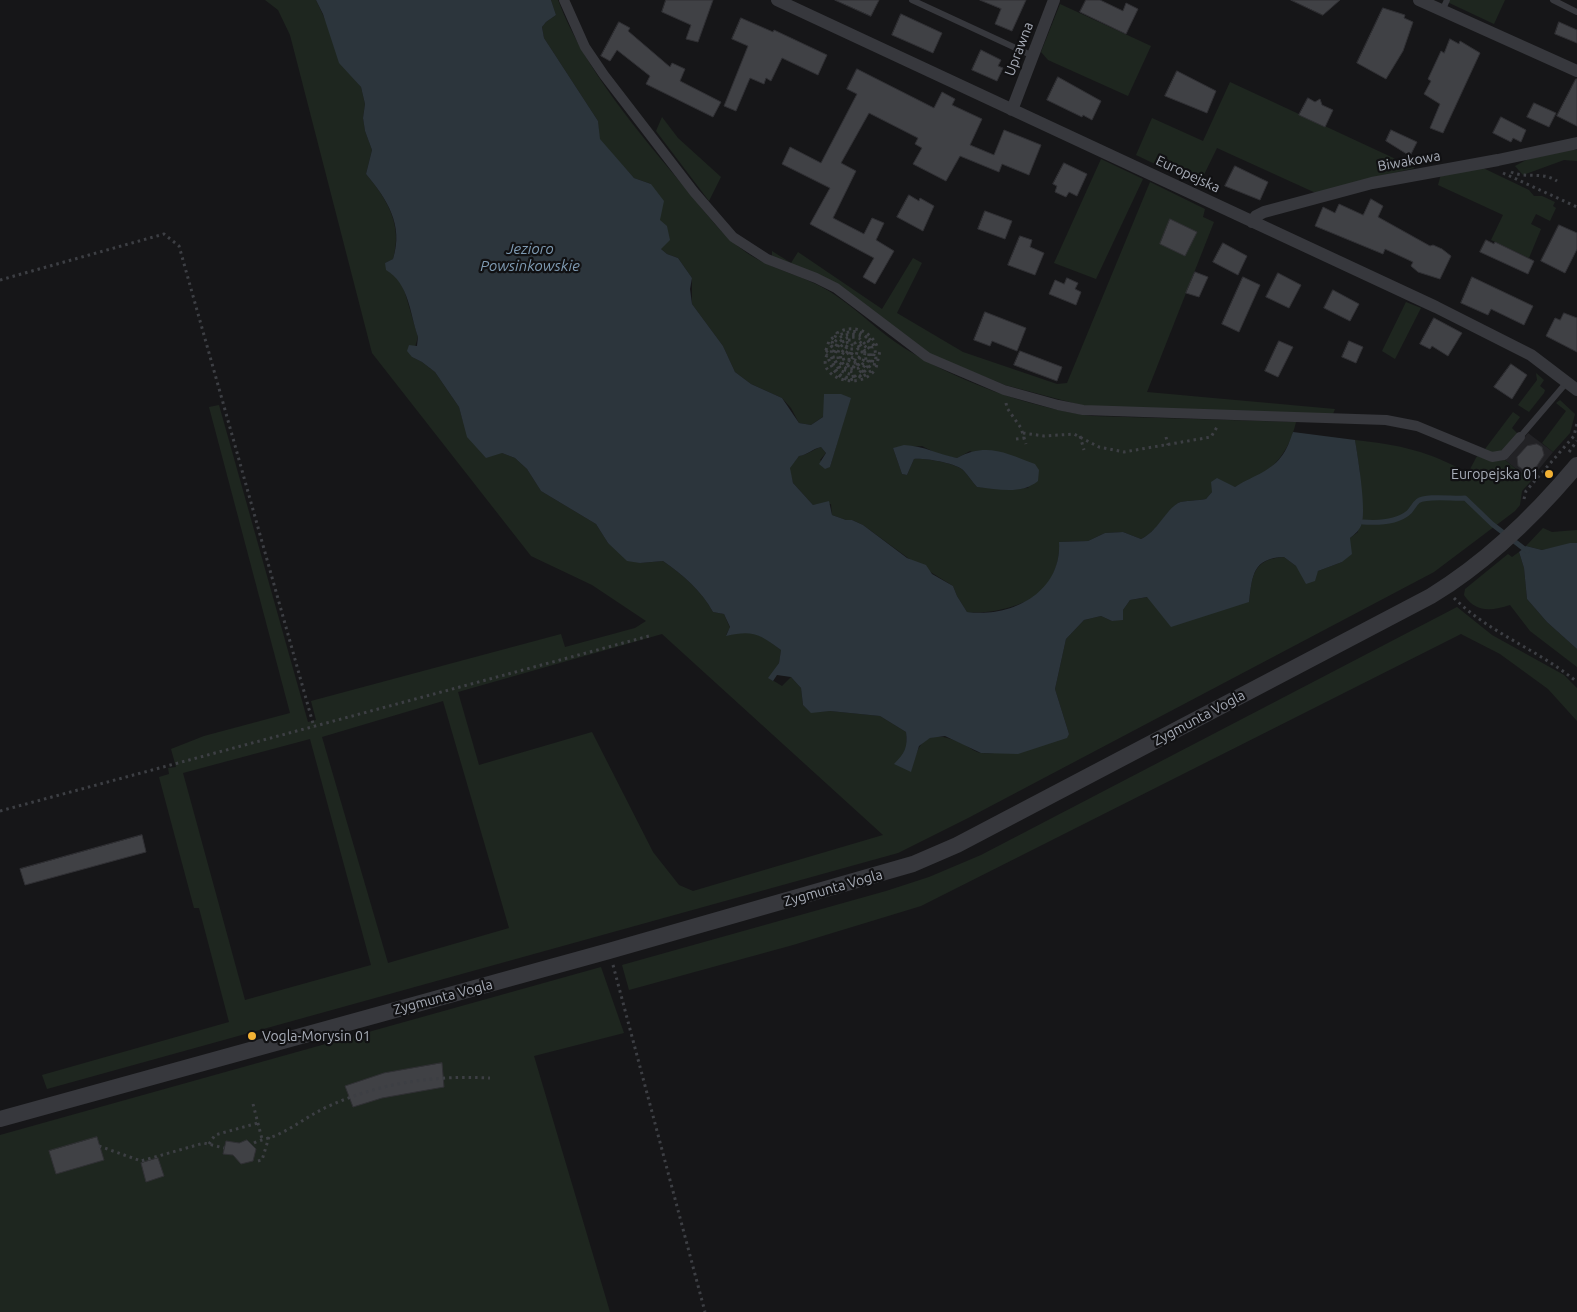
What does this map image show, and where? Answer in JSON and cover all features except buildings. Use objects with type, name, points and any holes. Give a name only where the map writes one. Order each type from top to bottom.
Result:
[{"type":"street","points":[[564,0],[585,47],[619,96],[699,199],[733,237],[767,259],[836,288],[927,358],[1004,390],[1083,410],[1398,422],[1432,432],[1492,457],[1504,455],[1520,437]]},
{"type":"street","name":"Europejska","points":[[777,0],[1492,335],[1531,355],[1572,386]]},
{"type":"street","name":"Uprawna","points":[[1012,110],[1054,0]]},
{"type":"street","points":[[1420,0],[1445,5],[1577,71]]},
{"type":"street","name":"Biwakowa","points":[[1252,222],[1256,216],[1264,212],[1372,183],[1498,160],[1577,143]]},
{"type":"street","name":"Zygmunta Vogla","points":[[0,1118],[883,875],[944,851],[1445,588],[1495,548],[1528,508],[1577,465]]},
{"type":"lane","points":[[912,0],[1033,56]]},
{"type":"lane","points":[[1553,0],[1577,12]]},
{"type":"lane","points":[[1520,437],[1572,386]]},
{"type":"path","points":[[1509,170],[1526,177],[1535,175],[1550,176],[1557,181]]},
{"type":"path","points":[[1524,181],[1577,207]]},
{"type":"path","points":[[0,280],[164,234],[179,246],[314,727]]},
{"type":"path","points":[[851,353],[849,352],[845,355],[850,349],[858,349],[855,345],[857,341],[863,343],[867,348],[867,351],[859,343],[858,346],[862,352],[857,352],[854,360],[846,359],[854,362],[861,355],[856,367],[862,361],[865,353],[866,360],[859,368],[848,369],[839,362],[838,351],[841,346],[849,342],[841,350],[840,356],[844,365],[854,367],[845,363],[842,355],[846,348],[852,345],[851,340],[844,340],[833,357],[835,346],[846,338],[859,338],[871,350],[872,348],[867,339],[869,338],[875,348],[877,346],[870,335],[856,329],[841,331],[838,335],[854,331],[866,337],[847,334],[833,344],[836,336],[829,341],[825,353],[832,346],[830,354],[833,367],[844,376],[854,376],[839,370],[834,359],[841,369],[853,372],[856,378],[850,380],[836,374],[831,368],[827,355],[826,363],[829,370],[841,380],[856,382],[870,376],[874,371],[872,370],[861,378],[858,375],[868,361],[869,353],[871,352],[869,366],[860,373],[860,376],[869,370],[875,350],[874,366],[876,368],[880,351]]},
{"type":"path","points":[[1004,390],[1008,408],[1023,433],[1026,444]]},
{"type":"path","points":[[1023,433],[1044,436],[1066,433],[1080,436],[1099,447],[1111,451],[1124,452],[1212,437],[1224,416]]},
{"type":"path","points":[[1528,508],[1526,491],[1575,437],[1577,423]]},
{"type":"path","points":[[1080,436],[1084,450]]},
{"type":"path","points":[[1016,439],[1024,438]]},
{"type":"path","points":[[1166,438],[1168,445]]},
{"type":"path","points":[[1451,595],[1463,608],[1560,668],[1577,682]]},
{"type":"path","points":[[0,812],[649,636]]},
{"type":"path","points":[[609,951],[705,1312]]},
{"type":"path","points":[[254,1143],[280,1134],[330,1106],[382,1088],[413,1080],[437,1077],[490,1078]]},
{"type":"path","points":[[253,1104],[262,1139]]},
{"type":"path","points":[[210,1144],[215,1135],[258,1123]]},
{"type":"path","points":[[258,1161],[262,1160],[269,1137]]},
{"type":"path","points":[[99,1146],[140,1162],[198,1144],[210,1144],[224,1148]]},
{"type":"shaded area","points":[[265,0],[316,0],[351,75],[361,87],[365,104],[363,118],[365,131],[372,150],[366,174],[386,203],[394,224],[396,247],[393,259],[385,263],[403,286],[418,337],[412,357],[435,372],[459,407],[463,421],[502,453],[515,458],[527,469],[541,491],[596,524],[608,543],[640,563],[663,561],[678,572],[697,590],[713,612],[724,614],[730,628],[726,635],[756,634],[781,650],[779,663],[769,678],[782,686],[791,677],[801,688],[803,705],[811,712],[830,711],[880,716],[906,732],[907,746],[903,755],[911,771],[914,759],[923,743],[936,737],[954,740],[978,752],[991,753],[1013,750],[1069,734],[1055,689],[1066,639],[1084,620],[1101,616],[1112,621],[1123,619],[1123,610],[1130,600],[1148,597],[1249,602],[1251,584],[1256,570],[1266,561],[1274,558],[1284,557],[1296,566],[1315,575],[1318,571],[1342,562],[1350,538],[1358,532],[1360,473],[1355,440],[1414,450],[1440,459],[1468,473],[1477,456],[1496,461],[1505,460],[1531,481],[1522,491],[1520,505],[1515,511],[1434,572],[970,817],[898,853],[47,1089],[42,1075],[229,1022],[199,908],[194,908],[159,777],[169,774],[168,768],[176,767],[171,749],[204,736],[290,713],[209,407],[219,405],[308,722],[316,720],[311,701],[561,634],[565,647],[635,628],[646,621],[592,585],[531,556],[372,353],[290,35],[278,10]],"holes":[[[662,634],[883,835],[693,891],[679,885],[653,852],[592,732],[479,765],[458,692]],[[443,701],[509,928],[388,963],[322,737]],[[310,739],[371,965],[245,1000],[183,773]]]},
{"type":"shaded area","points":[[551,0],[558,0],[582,51],[614,100],[707,215],[730,239],[757,259],[825,288],[904,348],[947,372],[994,391],[1068,412],[1092,416],[1296,422],[1290,441],[1283,453],[1266,471],[1235,487],[1226,484],[1212,492],[1206,499],[1178,503],[1152,532],[1141,539],[1123,532],[1105,533],[1088,541],[1059,542],[1059,553],[1054,574],[1042,591],[1023,603],[1011,607],[988,612],[967,612],[953,586],[908,558],[863,525],[832,515],[831,504],[813,505],[793,483],[789,468],[799,456],[821,447],[826,453],[820,460],[830,467],[850,398],[811,425],[799,423],[791,408],[782,398],[751,384],[735,372],[723,346],[692,304],[692,278],[678,258],[667,254],[661,249],[660,221],[651,184],[634,178],[599,139],[598,121],[544,38],[542,27],[556,15]],"holes":[[[922,446],[940,455],[957,458],[970,451],[1029,488],[1001,489],[977,487],[960,468],[947,463],[925,459],[914,459],[907,475],[902,474],[893,448]]]},
{"type":"shaded area","points":[[1443,0],[1505,0],[1494,24]]},
{"type":"shaded area","points":[[1060,4],[1151,46],[1128,96],[1048,60],[1041,52]]},
{"type":"shaded area","points":[[1230,82],[1415,168],[1364,180],[1318,194],[1217,148],[1199,185],[1136,155],[1152,118],[1203,141]]},
{"type":"shaded area","points":[[662,117],[678,138],[721,177],[709,201],[656,131]]},
{"type":"shaded area","points":[[1577,150],[1577,161],[1564,160],[1523,175],[1515,166],[1528,159]]},
{"type":"shaded area","points":[[1101,159],[1143,179],[1096,279],[1054,263]]},
{"type":"shaded area","points":[[1481,167],[1529,190],[1534,196],[1542,196],[1555,202],[1553,206],[1556,208],[1550,221],[1536,214],[1531,224],[1541,229],[1529,258],[1491,240],[1503,215],[1438,185],[1441,174]]},
{"type":"shaded area","points":[[1150,182],[1205,209],[1203,217],[1214,222],[1147,392],[1335,409],[1333,414],[1088,407],[1005,385],[927,353],[879,318],[772,256],[772,251],[791,263],[798,252],[882,309],[913,258],[922,263],[897,313],[963,352],[1057,384],[1067,383]]},
{"type":"shaded area","points":[[1406,302],[1421,308],[1395,359],[1382,351]]},
{"type":"shaded area","points":[[1536,373],[1544,380],[1540,386],[1545,390],[1529,412],[1518,405],[1537,380]]},
{"type":"shaded area","points":[[1560,400],[1575,414],[1570,433],[1553,452],[1542,443],[1566,411],[1556,403]]},
{"type":"shaded area","points":[[1513,412],[1520,417],[1512,428],[1518,434],[1505,450],[1495,455],[1485,449]]},
{"type":"shaded area","points":[[1528,433],[1553,452],[1530,480],[1505,460]]},
{"type":"shaded area","points":[[1543,528],[1552,532],[1577,530],[1577,543],[1542,550],[1526,546]]},
{"type":"shaded area","points":[[1519,552],[1524,568],[1527,599],[1547,622],[1577,649],[1577,667],[1530,631],[1510,605],[1490,609],[1479,608],[1464,595],[1465,589],[1508,554],[1512,557]]},
{"type":"shaded area","points":[[1457,607],[1492,635],[1564,675],[1577,688],[1577,721],[1548,689],[1500,654],[1461,634],[921,906],[793,945],[629,990],[622,965],[886,891],[929,877],[981,855]]},
{"type":"shaded area","points":[[601,967],[624,1033],[534,1056],[610,1312],[0,1312],[0,1135]]},
{"type":"water","name":"Jezioro Powsinkowskie","points":[[316,0],[551,0],[556,15],[542,27],[544,38],[598,121],[600,139],[634,178],[651,184],[664,201],[660,220],[667,226],[670,240],[661,249],[667,254],[678,258],[692,278],[690,289],[692,304],[723,346],[735,372],[751,384],[782,398],[799,423],[811,425],[823,417],[824,394],[841,394],[851,398],[830,467],[825,469],[819,464],[826,453],[821,447],[815,449],[799,456],[790,468],[793,483],[813,505],[829,501],[832,515],[863,525],[907,558],[926,565],[932,574],[953,586],[967,612],[1001,611],[1017,606],[1031,598],[1043,588],[1052,575],[1058,560],[1059,542],[1088,541],[1105,533],[1123,532],[1141,539],[1147,536],[1178,503],[1206,499],[1212,492],[1211,482],[1217,478],[1235,487],[1260,474],[1281,457],[1287,448],[1293,432],[1355,440],[1361,482],[1363,516],[1360,528],[1350,538],[1352,554],[1342,562],[1318,571],[1315,581],[1306,584],[1296,566],[1284,557],[1266,561],[1260,565],[1253,576],[1249,602],[1171,627],[1147,597],[1130,600],[1123,610],[1123,620],[1112,621],[1101,616],[1084,620],[1066,639],[1055,689],[1069,734],[1067,738],[1018,754],[981,753],[945,736],[930,738],[919,746],[911,772],[894,764],[905,750],[907,742],[906,732],[880,716],[830,711],[811,713],[803,705],[801,688],[791,677],[777,675],[773,681],[768,678],[779,663],[781,650],[767,640],[755,635],[743,633],[726,636],[730,627],[724,614],[713,612],[697,590],[678,572],[663,561],[640,563],[627,561],[608,543],[596,524],[541,491],[527,469],[515,458],[502,453],[486,458],[467,437],[459,407],[435,372],[412,357],[407,351],[409,345],[417,346],[418,337],[404,291],[394,276],[386,270],[385,263],[393,259],[396,247],[395,224],[387,203],[366,174],[372,150],[365,131],[363,118],[365,104],[361,87],[339,63],[323,14]]},
{"type":"water","points":[[904,445],[957,458],[977,451],[987,450],[1005,453],[1035,464],[1039,470],[1038,481],[1017,490],[977,487],[960,468],[932,460],[919,459],[914,459],[907,475],[902,474],[893,448]]},
{"type":"water","points":[[1577,543],[1577,649],[1547,622],[1527,599],[1524,568],[1519,552],[1526,546],[1542,550]]},
{"type":"waterway","points":[[1363,522],[1398,519],[1408,513],[1422,499],[1465,498],[1492,524],[1527,551]]},
{"type":"place","name":"Europejska 01","points":[[1549,474]]},
{"type":"place","name":"Vogla-Morysin 01","points":[[252,1036]]}]
